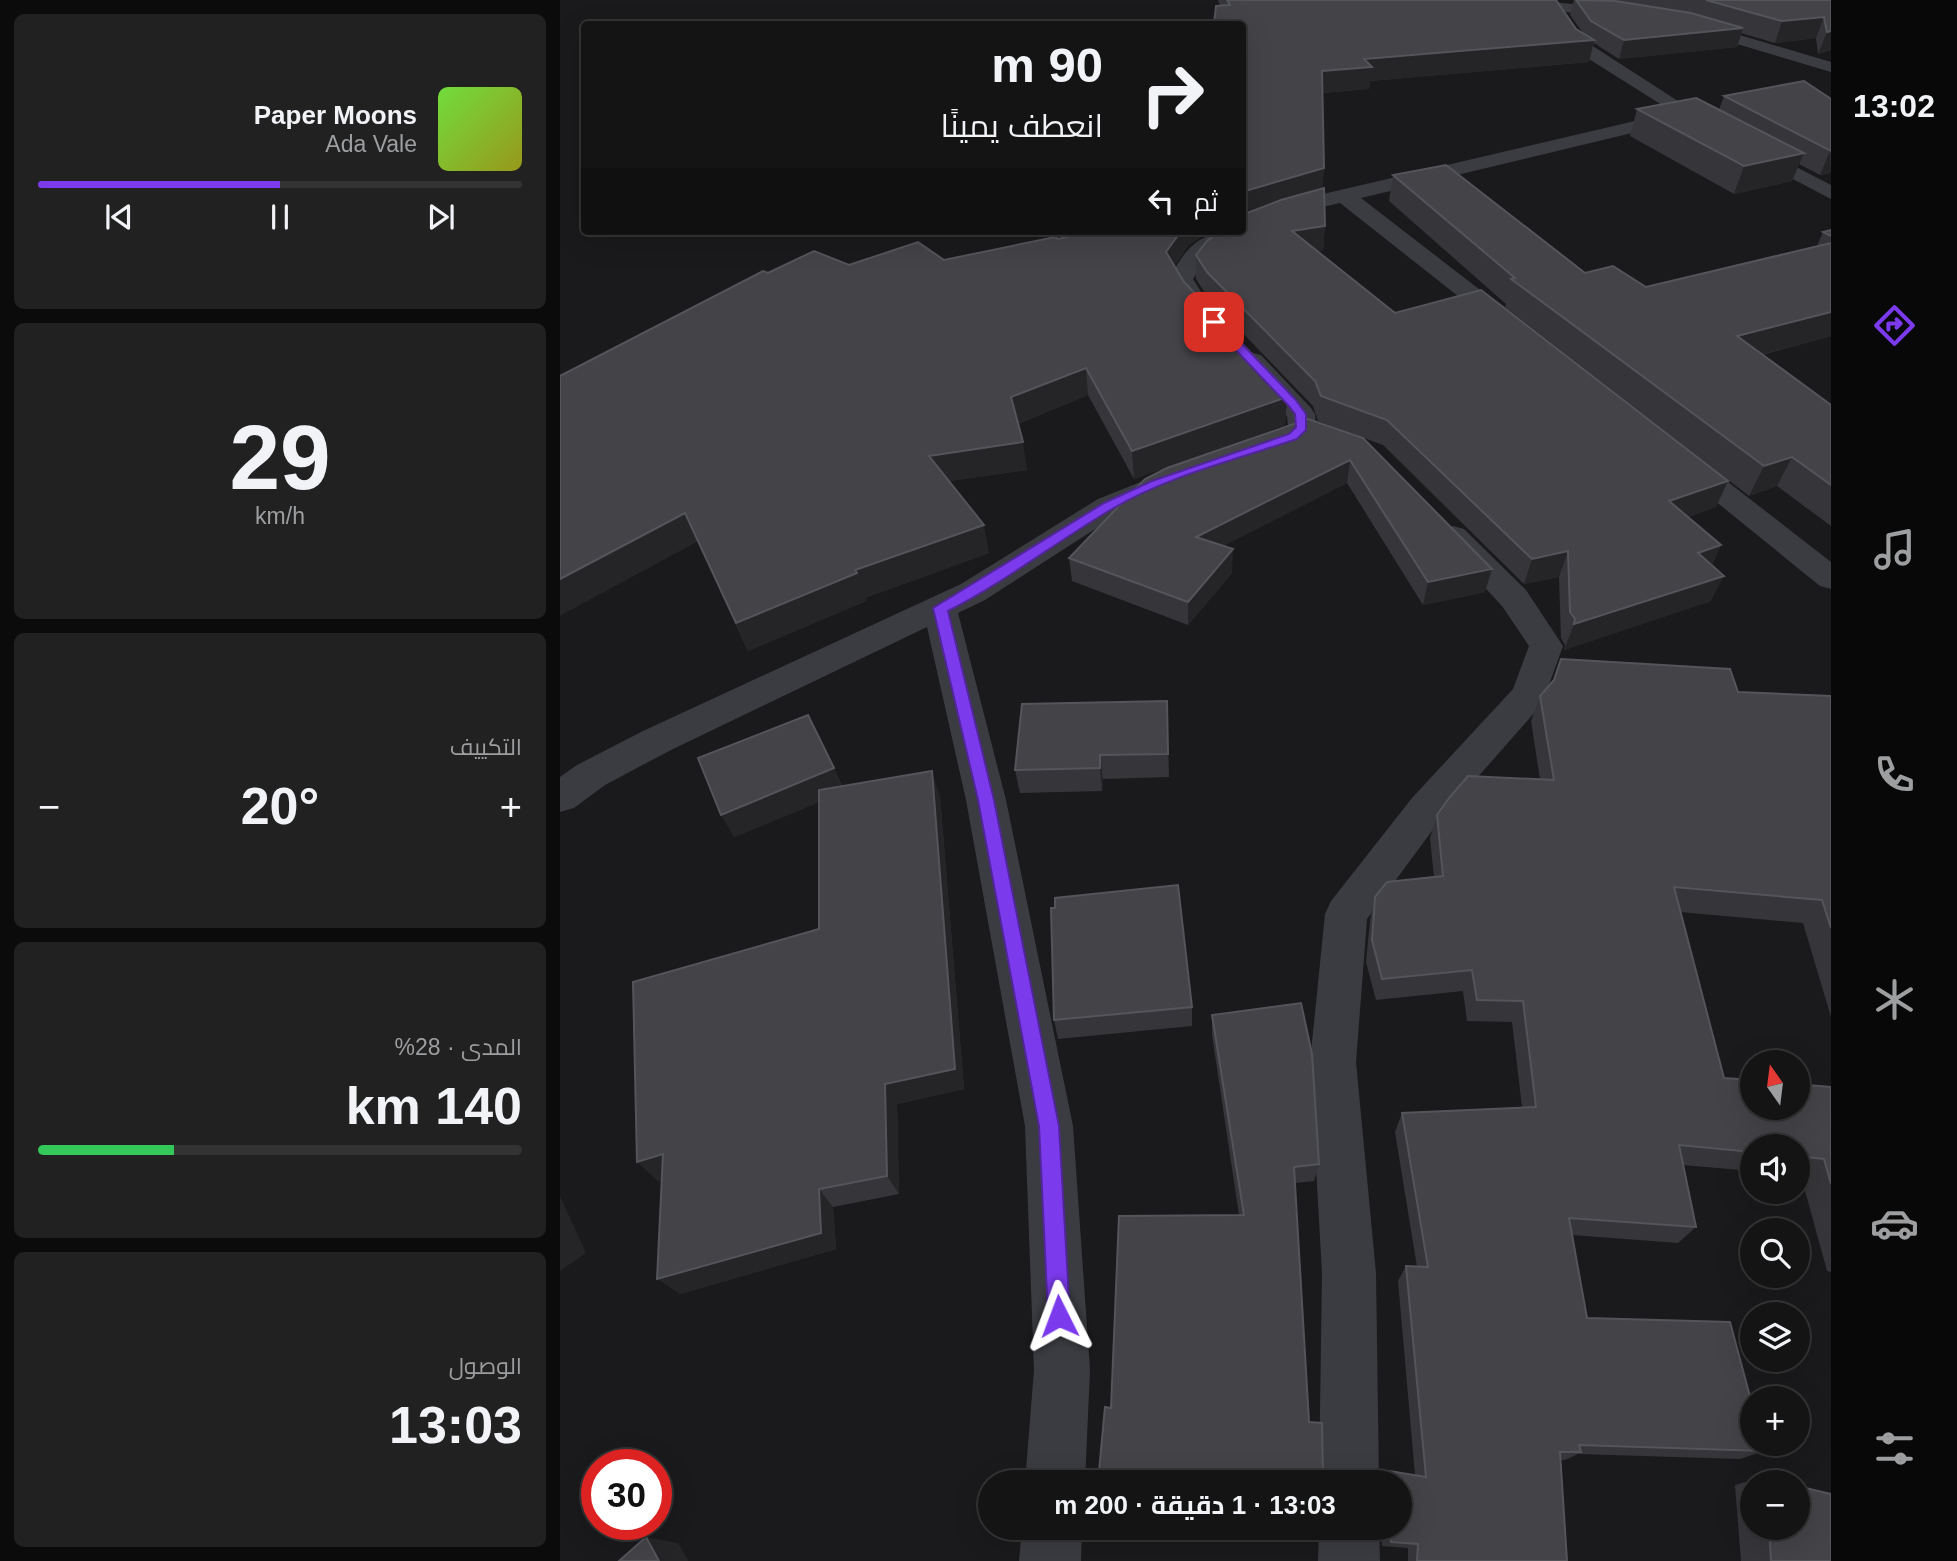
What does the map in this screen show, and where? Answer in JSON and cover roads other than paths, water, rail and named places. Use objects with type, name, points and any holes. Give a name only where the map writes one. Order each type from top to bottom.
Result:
[{"type":"street","points":[[1485,0],[1553,4],[1636,16]]},
{"type":"street","points":[[1553,4],[1579,45],[1711,127]]},
{"type":"street","points":[[1675,22],[1831,67]]},
{"type":"street","points":[[1305,206],[1687,114]]},
{"type":"street","points":[[1735,141],[1831,193]]},
{"type":"street","points":[[1343,195],[1525,337]]},
{"type":"street","points":[[560,797],[592,775],[656,741],[973,592],[1109,506],[1156,483],[1293,436],[1319,434],[1291,401],[1195,302],[1181,279],[1191,258],[1214,240],[1226,235]]},
{"type":"street","points":[[1664,446],[1831,578]]},
{"type":"street","points":[[1349,1470],[1349,1273],[1333,1062],[1346,914],[1426,809],[1530,695],[1546,646],[1514,598],[1428,511]]},
{"type":"street","points":[[940,608],[986,800],[1049,1126],[1062,1370],[1056,1470]]},
{"type":"street","points":[[1050,1561],[1051,1540]]},
{"type":"street","points":[[1349,1540],[1349,1561]]}]
